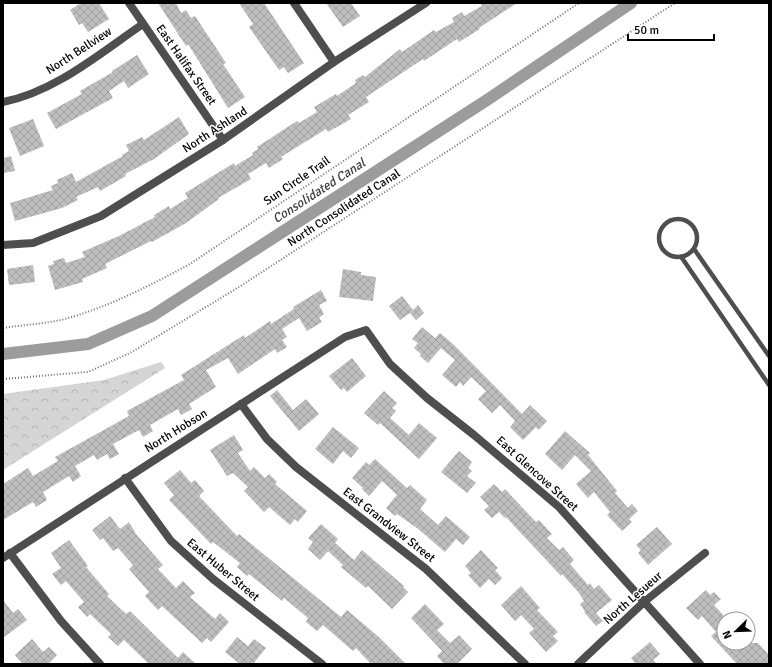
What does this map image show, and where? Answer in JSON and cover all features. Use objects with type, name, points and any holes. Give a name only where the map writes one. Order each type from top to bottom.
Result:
[{"type":"street","name":"East Halifax Street","points":[[129,3],[223,140]]},
{"type":"street","points":[[294,3],[334,62]]},
{"type":"street","name":"North Ashland","points":[[3,245],[33,243],[101,216],[223,140],[334,62],[426,3]]},
{"type":"street","name":"North Bellview","points":[[3,102],[14,100],[60,80],[143,24]]},
{"type":"street","name":"North Hobson","points":[[6,556],[345,337],[366,330]]},
{"type":"street","name":"East Glencove Street","points":[[366,330],[390,364],[427,398],[474,434],[559,507],[700,664]]},
{"type":"street","name":"East Grandview Street","points":[[241,404],[267,439],[296,467],[426,569],[525,664]]},
{"type":"street","name":"East Huber Street","points":[[125,478],[171,541],[213,579],[322,664]]},
{"type":"street","name":"North Lesueur","points":[[578,664],[644,602],[705,553]]},
{"type":"street","points":[[6,556],[100,664]]},
{"type":"lane","points":[[680,219],[691,224],[697,234],[698,240],[694,249],[682,258],[669,256],[660,246],[660,233],[667,222],[680,219]]},
{"type":"lane","points":[[694,249],[769,356]]},
{"type":"lane","points":[[682,258],[769,385]]},
{"type":"path","name":"Sun Circle Trail","points":[[3,328],[60,320],[94,310],[141,290],[190,264],[580,3]]},
{"type":"path","name":"North Consolidated Canal","points":[[3,379],[88,372],[130,353],[239,287],[675,3]]},
{"type":"green space","points":[[161,362],[165,368],[3,470],[3,394],[104,380]]},
{"type":"building","points":[[81,3],[99,3],[109,19],[88,32],[82,23],[79,25],[70,10]]},
{"type":"building","points":[[158,3],[176,3],[181,13],[186,10],[191,18],[195,16],[226,63],[223,64],[245,97],[228,108],[188,44],[186,46]]},
{"type":"building","points":[[239,3],[264,3],[304,63],[288,73],[284,67],[279,70],[249,27],[253,24]]},
{"type":"building","points":[[326,3],[351,3],[360,16],[343,27]]},
{"type":"building","points":[[480,3],[517,3],[479,28],[480,29],[459,42],[457,39],[424,61],[423,59],[366,97],[369,102],[348,115],[351,119],[328,132],[326,129],[281,157],[283,159],[269,168],[266,163],[248,174],[251,179],[218,198],[219,199],[186,223],[152,242],[151,241],[105,264],[107,268],[82,279],[83,282],[55,290],[48,266],[54,264],[53,261],[64,258],[66,263],[85,257],[82,252],[119,236],[155,217],[154,215],[169,206],[170,209],[188,198],[185,193],[234,163],[235,166],[253,155],[252,153],[258,149],[257,147],[297,121],[299,123],[317,112],[314,107],[336,94],[337,96],[356,83],[355,80],[363,75],[365,77],[400,49],[402,52],[434,30],[436,32],[454,22],[452,18],[462,12],[464,16],[482,6]]},
{"type":"building","points":[[137,55],[149,74],[128,88],[124,81],[109,91],[113,98],[56,129],[47,113],[82,94],[80,91],[113,72],[112,71]]},
{"type":"building","points":[[179,117],[189,134],[154,159],[125,174],[126,176],[100,191],[98,187],[76,197],[78,200],[62,208],[15,221],[10,203],[53,190],[51,186],[58,183],[57,180],[72,173],[76,182],[123,156],[122,155],[129,151],[126,145],[142,137],[144,140]]},
{"type":"building","points":[[33,119],[44,146],[20,156],[9,128]]},
{"type":"building","points":[[11,156],[15,171],[3,173],[3,158]]},
{"type":"building","points":[[33,265],[35,282],[9,285],[7,269]]},
{"type":"building","points":[[343,269],[361,272],[361,275],[376,277],[373,301],[339,297]]},
{"type":"building","points":[[321,290],[327,301],[319,305],[324,314],[319,318],[322,322],[307,331],[299,318],[282,329],[287,337],[282,340],[287,347],[277,353],[275,349],[238,374],[228,358],[206,370],[216,387],[189,404],[192,409],[181,415],[178,409],[150,425],[153,431],[143,437],[139,430],[113,444],[119,454],[110,459],[107,454],[97,460],[94,455],[75,466],[81,476],[73,482],[69,476],[43,492],[47,500],[36,507],[33,502],[3,520],[3,484],[28,468],[33,476],[58,461],[55,457],[129,416],[127,411],[184,380],[181,375],[244,335],[245,338],[270,321],[271,324],[294,309],[293,307]]},
{"type":"building","points":[[402,296],[413,310],[418,305],[424,313],[416,320],[410,313],[400,320],[389,306]]},
{"type":"building","points":[[422,327],[435,338],[440,333],[453,344],[522,414],[530,405],[547,421],[538,430],[536,427],[523,440],[510,427],[515,421],[500,405],[492,413],[478,399],[486,391],[471,377],[463,386],[460,382],[456,387],[442,375],[455,360],[441,348],[428,363],[420,356],[421,354],[414,348],[418,343],[412,339]]},
{"type":"building","points":[[352,358],[366,376],[347,392],[344,388],[341,390],[329,376]]},
{"type":"building","points":[[277,390],[293,410],[306,399],[319,414],[299,431],[270,396]]},
{"type":"building","points":[[384,391],[397,403],[392,408],[396,411],[390,418],[409,435],[419,423],[437,438],[419,459],[380,423],[378,425],[364,413]]},
{"type":"building","points":[[333,427],[359,448],[351,458],[343,451],[333,464],[315,449]]},
{"type":"building","points":[[565,431],[590,453],[588,455],[617,491],[615,493],[628,508],[632,504],[638,511],[629,519],[632,522],[622,531],[607,515],[610,512],[594,492],[588,498],[576,484],[591,471],[575,455],[562,470],[545,454]]},
{"type":"building","points":[[234,435],[243,450],[238,453],[250,471],[254,467],[265,478],[269,474],[277,482],[275,484],[307,511],[298,522],[295,519],[290,525],[269,507],[264,512],[244,491],[248,487],[233,473],[227,476],[210,450]]},
{"type":"building","points":[[459,451],[472,462],[468,468],[472,471],[467,476],[476,483],[467,493],[441,472]]},
{"type":"building","points":[[375,459],[407,488],[410,485],[427,500],[420,509],[438,525],[446,516],[470,537],[463,545],[456,539],[445,552],[417,528],[397,514],[395,516],[386,508],[397,495],[382,481],[369,496],[352,478],[366,462],[369,465]]},
{"type":"building","points":[[180,470],[191,483],[195,480],[204,491],[199,496],[237,536],[239,534],[341,617],[347,610],[380,638],[406,664],[371,664],[356,648],[353,651],[323,625],[317,631],[306,622],[308,618],[284,598],[282,601],[249,574],[247,576],[237,567],[240,563],[213,542],[211,544],[169,500],[174,495],[164,483]]},
{"type":"building","points":[[494,484],[502,492],[505,489],[536,522],[539,520],[552,534],[547,538],[559,550],[563,547],[574,560],[570,564],[588,585],[590,583],[594,589],[599,585],[612,600],[596,613],[603,621],[596,626],[584,612],[585,611],[580,604],[584,601],[579,593],[562,574],[561,576],[506,517],[505,518],[499,512],[492,518],[484,510],[489,506],[480,497]]},
{"type":"building","points":[[110,516],[120,529],[129,522],[136,534],[163,565],[158,569],[176,588],[183,581],[195,593],[190,597],[215,619],[220,613],[229,622],[211,642],[207,638],[202,643],[162,606],[158,610],[145,596],[149,592],[129,569],[133,565],[118,548],[113,551],[103,538],[100,540],[92,530]]},
{"type":"building","points":[[321,524],[338,539],[335,543],[354,560],[362,550],[404,586],[403,587],[408,592],[392,609],[368,586],[366,588],[341,567],[343,565],[328,551],[320,560],[308,549],[313,542],[308,538]]},
{"type":"building","points":[[657,527],[672,544],[648,565],[638,553],[641,550],[636,545]]},
{"type":"building","points":[[69,540],[88,566],[86,567],[109,594],[107,596],[126,614],[130,611],[178,658],[183,652],[196,664],[149,664],[124,640],[118,646],[108,637],[111,634],[90,614],[87,617],[78,607],[84,602],[66,581],[61,585],[52,574],[61,568],[51,553]]},
{"type":"building","points":[[481,550],[498,568],[495,570],[502,578],[495,585],[489,579],[480,588],[468,575],[471,573],[465,566]]},
{"type":"building","points":[[521,586],[540,608],[537,610],[558,632],[553,636],[558,641],[546,652],[529,633],[534,629],[521,615],[515,621],[501,605]]},
{"type":"building","points":[[706,590],[710,595],[714,592],[721,599],[714,605],[719,611],[716,611],[716,632],[702,616],[698,620],[686,608]]},
{"type":"building","points":[[3,600],[13,613],[18,609],[27,620],[3,638]]},
{"type":"building","points":[[425,604],[444,624],[437,630],[450,643],[459,635],[472,649],[457,664],[444,664],[437,656],[442,651],[411,618]]},
{"type":"building","points":[[716,632],[716,641],[711,636]]},
{"type":"building","points":[[237,637],[248,646],[254,639],[266,648],[253,664],[240,664],[225,652]]},
{"type":"building","points":[[32,639],[43,652],[49,647],[57,655],[48,664],[23,664],[15,655]]},
{"type":"building","points":[[650,642],[660,654],[653,660],[657,664],[636,664],[631,658]]},
{"type":"building","points":[[756,643],[758,643],[769,655],[769,664],[737,664],[725,651],[756,651]]},
{"type":"waterway","name":"Consolidated Canal","points":[[3,354],[88,344],[152,316],[487,100],[631,3]]}]
